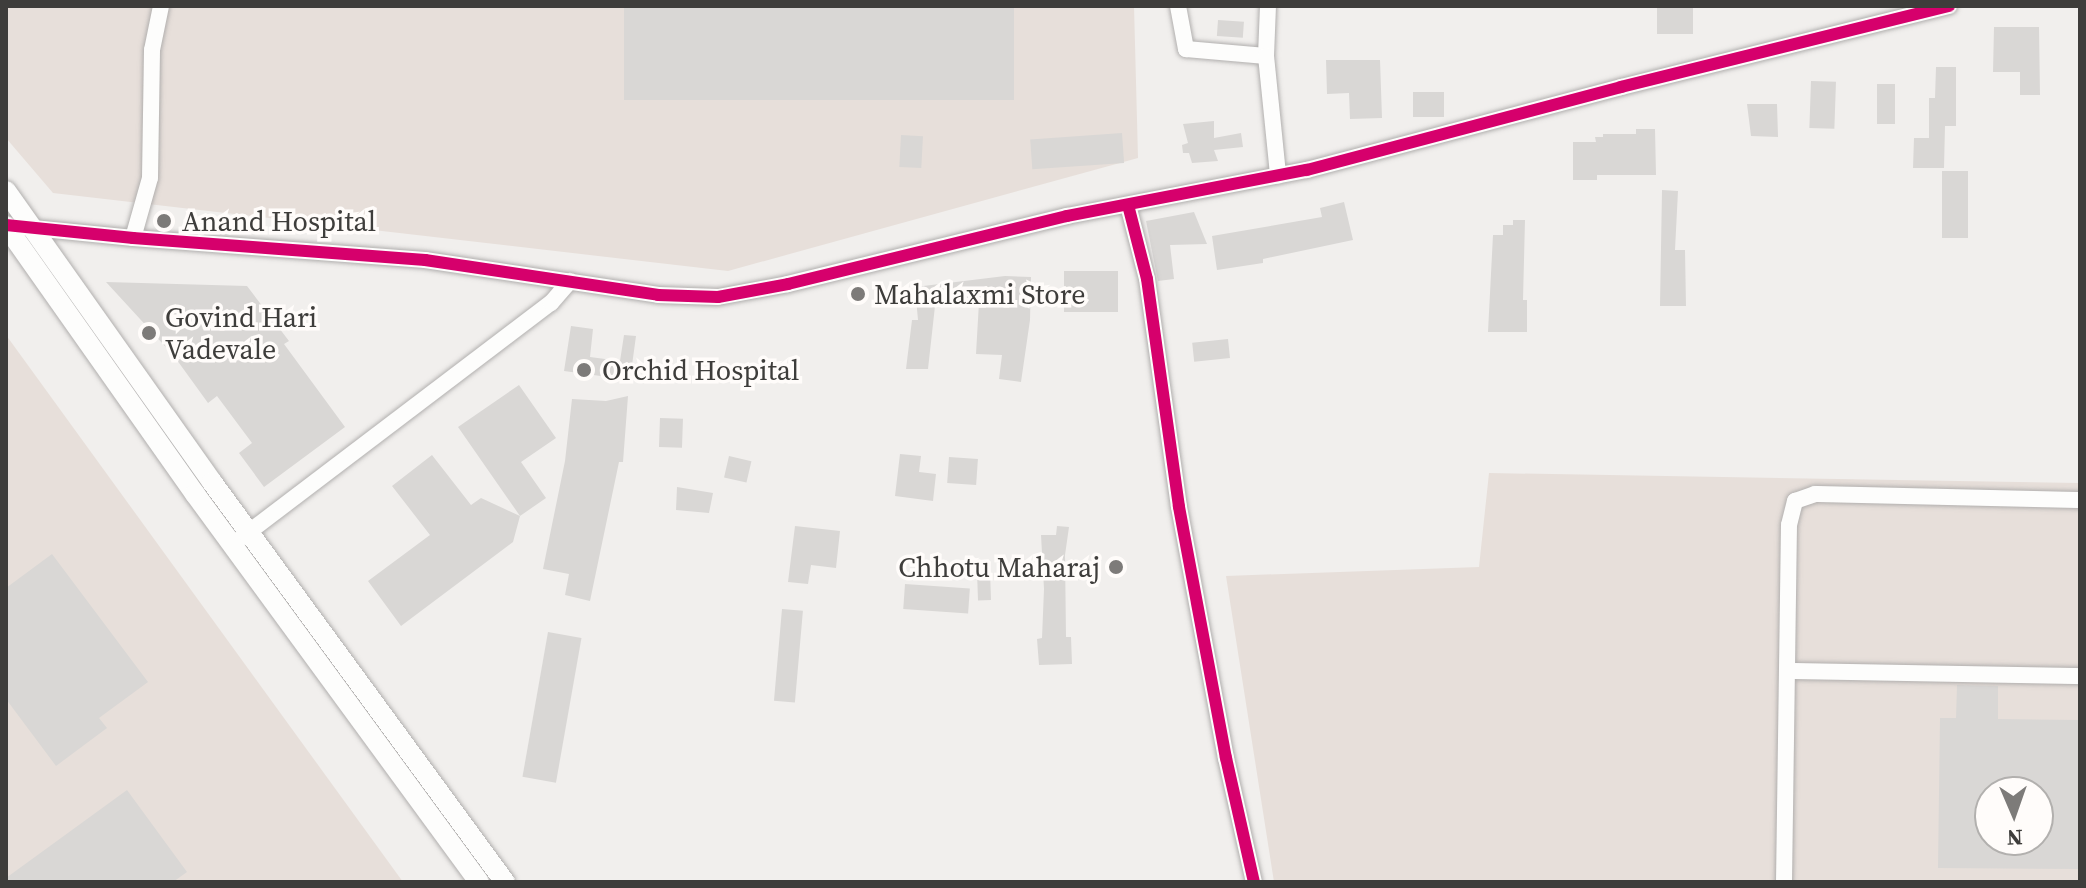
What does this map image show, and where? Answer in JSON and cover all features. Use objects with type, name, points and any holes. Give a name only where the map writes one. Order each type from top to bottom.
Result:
[{"type":"main road","points":[[6,191],[240,538],[479,882]]},
{"type":"main road","points":[[6,225],[240,538],[505,882]]},
{"type":"street","points":[[133,238],[150,178],[152,50],[161,6]]},
{"type":"street","points":[[1178,6],[1186,49],[1266,56]]},
{"type":"street","points":[[1268,6],[1266,56],[1278,175]]},
{"type":"street","points":[[6,225],[425,260],[658,295],[718,297],[788,284],[950,242],[1377,154],[1621,87],[1949,6]]},
{"type":"street","points":[[1128,205],[1147,279],[1179,507],[1226,758],[1254,882]]},
{"type":"street","points":[[240,538],[551,303],[570,281]]},
{"type":"street","points":[[1784,882],[1791,509],[1802,497],[2080,500]]},
{"type":"street","points":[[1788,671],[2080,676]]},
{"type":"shaded area","points":[[6,6],[1134,6],[1138,158],[728,271],[53,193],[6,138]]},
{"type":"shaded area","points":[[6,335],[403,882],[6,882]]},
{"type":"shaded area","points":[[1489,473],[2080,483],[2080,882],[1274,882],[1226,576],[1479,567]]},
{"type":"building","points":[[624,6],[1014,6],[1014,100],[624,100]]},
{"type":"building","points":[[1657,6],[1693,6],[1693,34],[1657,34]]},
{"type":"building","points":[[1218,20],[1244,22],[1243,38],[1217,36]]},
{"type":"building","points":[[1994,27],[2039,27],[2040,95],[2020,95],[2020,72],[1993,72]]},
{"type":"building","points":[[1326,60],[1380,60],[1382,118],[1350,119],[1349,93],[1327,94]]},
{"type":"building","points":[[1936,67],[1956,67],[1956,126],[1945,126],[1944,168],[1913,168],[1914,138],[1929,138],[1929,98],[1935,98]]},
{"type":"building","points":[[1811,81],[1836,82],[1834,129],[1809,128]]},
{"type":"building","points":[[1877,84],[1895,84],[1895,124],[1877,124]]},
{"type":"building","points":[[1413,92],[1444,92],[1444,117],[1413,117]]},
{"type":"building","points":[[1747,104],[1777,104],[1778,137],[1751,136]]},
{"type":"building","points":[[1214,121],[1214,138],[1241,133],[1243,147],[1214,150],[1218,161],[1192,163],[1189,153],[1183,153],[1182,145],[1188,143],[1183,124]]},
{"type":"building","points":[[1636,129],[1655,129],[1656,175],[1597,175],[1597,180],[1573,180],[1573,142],[1596,142],[1595,137],[1603,137],[1603,134],[1636,134]]},
{"type":"building","points":[[1122,133],[1124,163],[1032,169],[1030,139]]},
{"type":"building","points":[[901,135],[923,136],[921,168],[899,167]]},
{"type":"building","points":[[1942,171],[1968,171],[1968,238],[1942,238]]},
{"type":"building","points":[[1662,190],[1678,191],[1675,250],[1685,250],[1686,306],[1660,306]]},
{"type":"building","points":[[1344,202],[1353,240],[1263,259],[1263,263],[1217,270],[1212,236],[1322,217],[1320,208]]},
{"type":"building","points":[[1194,212],[1207,244],[1170,245],[1174,279],[1158,281],[1146,221]]},
{"type":"building","points":[[1513,220],[1525,220],[1523,300],[1527,300],[1527,332],[1488,332],[1493,235],[1503,235],[1503,225],[1513,225]]},
{"type":"building","points":[[1064,271],[1118,271],[1118,312],[1064,312]]},
{"type":"building","points":[[1005,276],[1031,277],[1030,320],[1021,382],[999,379],[1002,355],[976,354],[979,302],[935,306],[928,369],[906,369],[912,320],[918,320],[915,287]]},
{"type":"building","points":[[106,282],[247,286],[289,341],[284,344],[345,427],[264,487],[239,453],[252,443],[217,396],[208,403],[174,356]]},
{"type":"building","points":[[571,326],[593,329],[590,357],[620,361],[624,335],[636,336],[630,380],[564,371]]},
{"type":"building","points":[[1228,339],[1230,358],[1194,362],[1192,343]]},
{"type":"building","points":[[519,385],[556,438],[521,462],[546,498],[520,516],[458,427]]},
{"type":"building","points":[[628,396],[623,462],[619,462],[590,601],[565,595],[569,574],[543,569],[565,461],[572,399],[606,401]]},
{"type":"building","points":[[660,418],[683,419],[682,448],[659,447]]},
{"type":"building","points":[[900,454],[921,456],[919,472],[936,474],[933,501],[895,496]]},
{"type":"building","points":[[432,455],[471,505],[481,498],[520,516],[513,542],[401,626],[368,581],[430,535],[392,486]]},
{"type":"building","points":[[729,456],[751,461],[746,483],[724,477]]},
{"type":"building","points":[[949,457],[978,459],[976,485],[947,483]]},
{"type":"building","points":[[677,487],[713,493],[709,513],[676,510]]},
{"type":"building","points":[[795,526],[840,531],[836,568],[811,565],[808,584],[788,582]]},
{"type":"building","points":[[1057,526],[1069,527],[1065,555],[1066,637],[1071,637],[1072,664],[1039,665],[1037,639],[1042,638],[1044,589],[1041,535],[1056,535]]},
{"type":"building","points":[[52,554],[148,682],[99,718],[107,728],[56,766],[6,699],[6,588]]},
{"type":"building","points":[[977,571],[990,571],[991,600],[978,600]]},
{"type":"building","points":[[905,584],[970,589],[968,613],[903,609]]},
{"type":"building","points":[[782,609],[803,611],[795,702],[774,701]]},
{"type":"building","points":[[548,632],[581,638],[556,783],[522,777]]},
{"type":"building","points":[[1957,685],[1998,686],[1998,719],[2080,720],[2080,869],[1938,868],[1940,718],[1956,718]]},
{"type":"building","points":[[127,790],[187,872],[173,882],[6,882],[6,878]]},
{"type":"cycle path","points":[[6,225],[425,260],[658,295],[718,297],[788,284],[1067,216],[1307,170],[1621,87],[1949,6]]},
{"type":"cycle path","points":[[1128,205],[1147,279],[1179,507],[1226,758],[1254,882]]},
{"type":"place","name":"Anand Hospital","points":[[164,221]]},
{"type":"place","name":"Mahalaxmi Store","points":[[858,294]]},
{"type":"place","name":"Govind Hari Vadevale","points":[[149,333]]},
{"type":"place","name":"Orchid Hospital","points":[[584,370]]},
{"type":"place","name":"Chhotu Maharaj","points":[[1116,567]]}]
